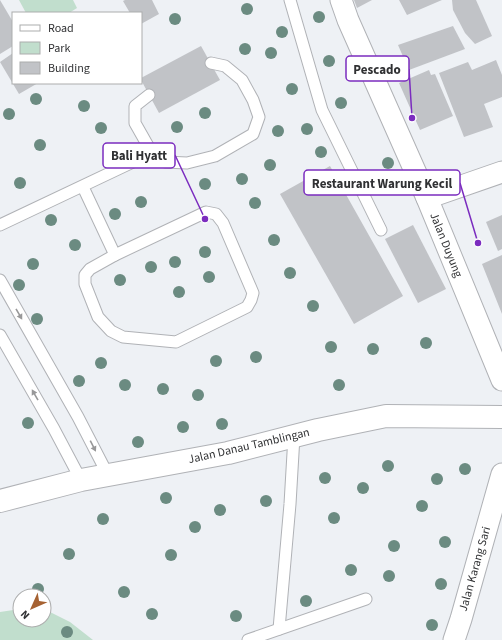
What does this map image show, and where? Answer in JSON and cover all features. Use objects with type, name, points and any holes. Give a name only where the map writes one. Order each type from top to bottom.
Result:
[{"type":"street","name":"Jalan Duyung","points":[[341,0],[351,27],[427,198],[502,380]]},
{"type":"street","points":[[427,198],[502,172]]},
{"type":"street","name":"Jalan Danau Tamblingan","points":[[0,501],[81,480],[228,453],[318,430],[386,416],[502,417]]},
{"type":"street","name":"Jalan Karang Sari","points":[[454,640],[502,474]]},
{"type":"lane","points":[[290,0],[322,110],[381,230]]},
{"type":"lane","points":[[149,95],[135,106],[135,123],[152,153],[165,162],[187,163],[216,156],[253,134],[259,117],[253,100],[242,80],[225,66],[211,63]]},
{"type":"lane","points":[[0,225],[152,153]]},
{"type":"lane","points":[[82,187],[115,255]]},
{"type":"lane","points":[[206,212],[216,214],[223,223],[253,293],[252,300],[247,307],[176,342],[123,336],[111,331],[98,316],[85,284],[86,275],[90,269],[115,255],[206,212]]},
{"type":"lane","points":[[0,280],[78,417],[108,475]]},
{"type":"lane","points":[[0,334],[81,480]]},
{"type":"lane","points":[[279,629],[290,504],[294,436]]},
{"type":"lane","points":[[248,640],[366,599]]},
{"type":"green space","points":[[19,0],[73,0],[77,8],[71,12],[25,12]]},
{"type":"green space","points":[[12,610],[12,628],[52,628],[52,613],[70,622],[93,640],[0,640],[0,612]]},
{"type":"building","points":[[0,0],[12,20],[12,47],[0,54]]},
{"type":"building","points":[[152,0],[159,14],[142,23],[142,12],[129,12],[123,1]]},
{"type":"building","points":[[354,0],[372,0],[357,8]]},
{"type":"building","points":[[399,0],[442,0],[407,15]]},
{"type":"building","points":[[452,0],[476,0],[492,36],[475,44],[465,33],[453,10]]},
{"type":"building","points":[[453,26],[465,49],[409,70],[398,45]]},
{"type":"building","points":[[201,46],[220,80],[159,113],[142,82],[142,77]]},
{"type":"building","points":[[12,54],[12,82],[0,62]]},
{"type":"building","points":[[496,60],[502,75],[502,97],[484,104],[493,127],[464,137],[439,73],[468,62],[472,70]]},
{"type":"building","points":[[429,70],[431,75],[435,74],[453,116],[420,130],[399,83]]},
{"type":"building","points":[[13,84],[36,84],[19,94]]},
{"type":"building","points":[[330,166],[403,296],[354,324],[280,194]]},
{"type":"building","points":[[502,215],[502,249],[498,251],[486,222]]},
{"type":"building","points":[[413,225],[446,289],[418,303],[385,239]]},
{"type":"building","points":[[502,255],[502,314],[482,264]]},
{"type":"place","name":"Pescado","points":[[412,118]]},
{"type":"place","name":"Bali Hyatt","points":[[205,219]]},
{"type":"place","name":"Restaurant Warung Kecil","points":[[478,243]]}]
